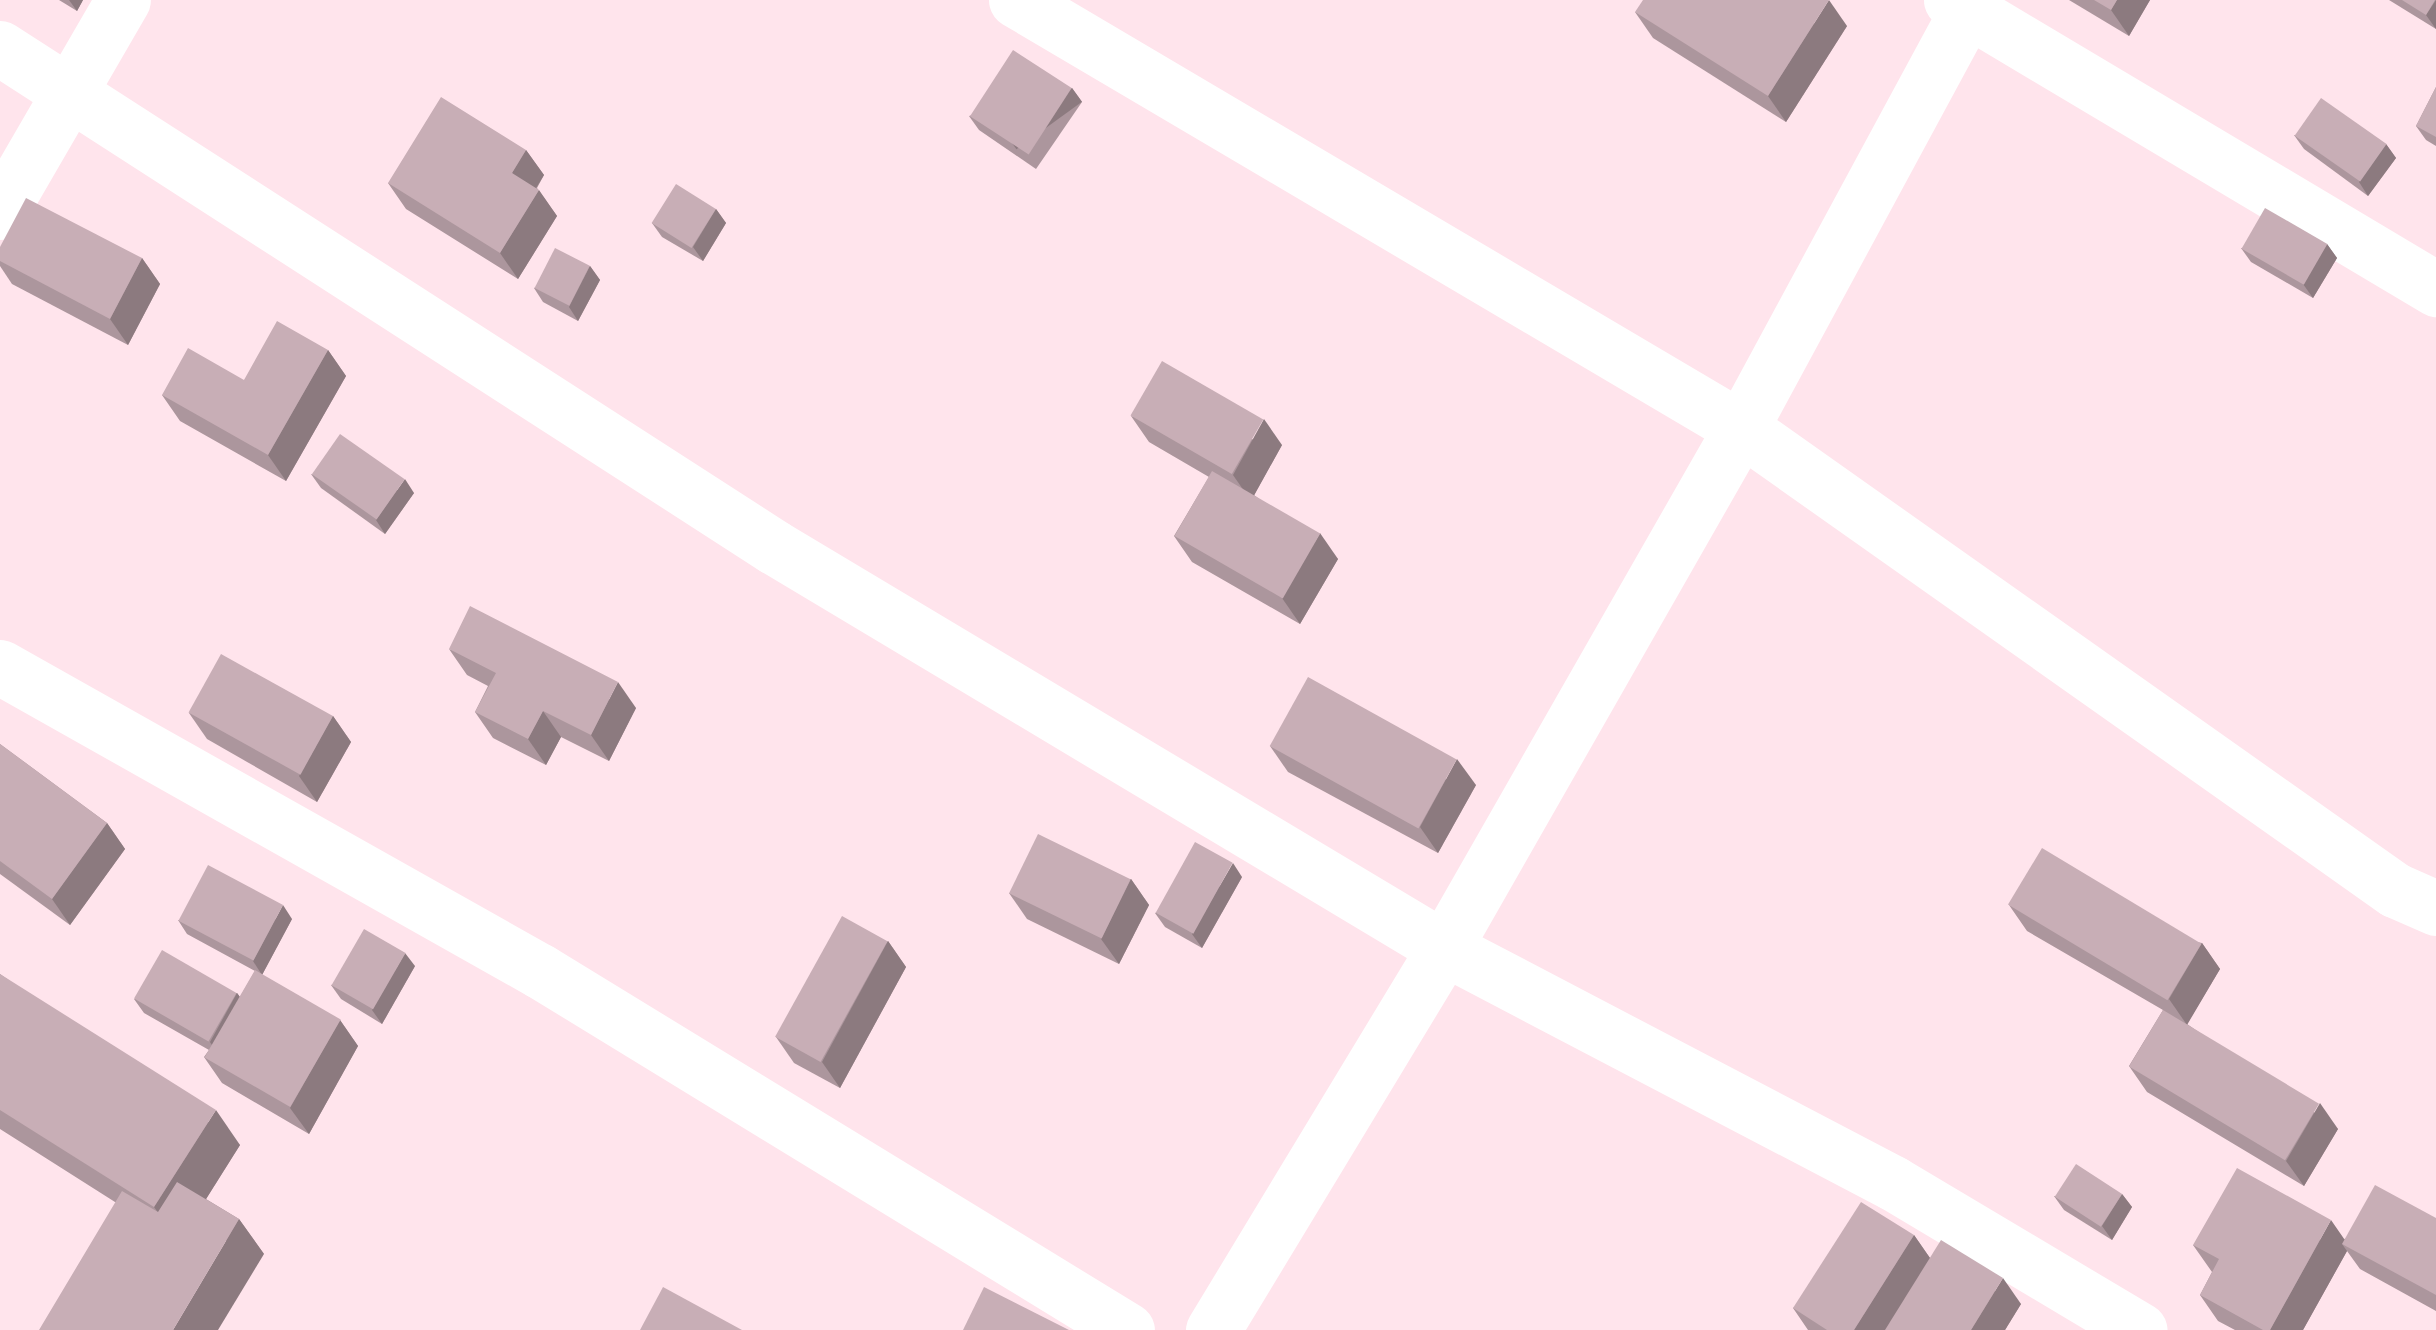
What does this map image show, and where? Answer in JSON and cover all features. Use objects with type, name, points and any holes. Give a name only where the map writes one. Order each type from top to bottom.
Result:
[{"type":"street","points":[[0,212],[66,90],[123,0]]},
{"type":"street","points":[[1016,0],[1740,428],[2395,890],[2436,908]]},
{"type":"street","points":[[1213,1330],[1444,948],[1740,428],[1963,3],[2436,289]]},
{"type":"street","points":[[0,48],[774,547],[1444,948],[1893,1183],[2140,1330]]},
{"type":"street","points":[[0,667],[540,971],[1127,1330]]},
{"type":"building","points":[[1643,0],[1829,0],[1768,96],[1635,12]]},
{"type":"building","points":[[2094,0],[2117,0],[2111,10]]},
{"type":"building","points":[[2402,0],[2435,0],[2426,15]]},
{"type":"building","points":[[1013,50],[1072,88],[1029,154],[970,116]]},
{"type":"building","points":[[2436,87],[2436,137],[2416,126]]},
{"type":"building","points":[[441,97],[526,150],[512,173],[539,190],[500,253],[388,183]]},
{"type":"building","points":[[2321,98],[2387,144],[2360,182],[2295,136]]},
{"type":"building","points":[[676,184],[716,209],[691,248],[652,223]]},
{"type":"building","points":[[26,198],[142,258],[110,319],[0,261],[0,247]]},
{"type":"building","points":[[2265,208],[2327,244],[2304,285],[2242,249]]},
{"type":"building","points":[[555,248],[590,266],[569,306],[535,288]]},
{"type":"building","points":[[277,321],[328,350],[268,455],[162,395],[188,348],[244,380]]},
{"type":"building","points":[[1162,361],[1263,420],[1232,474],[1130,416]]},
{"type":"building","points":[[340,434],[405,479],[377,519],[312,474]]},
{"type":"building","points":[[1212,471],[1320,534],[1283,598],[1174,536]]},
{"type":"building","points":[[470,606],[618,682],[591,735],[543,711],[528,739],[475,712],[496,673],[449,649]]},
{"type":"building","points":[[221,654],[333,716],[300,775],[189,713]]},
{"type":"building","points":[[1308,677],[1457,759],[1418,829],[1270,746]]},
{"type":"building","points":[[0,744],[107,823],[52,899],[0,861]]},
{"type":"building","points":[[1038,834],[1131,879],[1102,938],[1009,893]]},
{"type":"building","points":[[1195,842],[1233,863],[1193,934],[1156,913]]},
{"type":"building","points":[[2042,848],[2201,944],[2167,1000],[2008,905]]},
{"type":"building","points":[[208,865],[283,905],[253,961],[178,921]]},
{"type":"building","points":[[842,916],[887,941],[821,1062],[775,1037]]},
{"type":"building","points":[[364,929],[406,953],[373,1009],[331,985]]},
{"type":"building","points":[[162,950],[236,993],[208,1041],[134,998]]},
{"type":"building","points":[[255,970],[341,1020],[290,1107],[205,1057]]},
{"type":"building","points":[[0,974],[216,1110],[154,1207],[0,1110]]},
{"type":"building","points":[[2163,1010],[2319,1104],[2285,1160],[2129,1067]]},
{"type":"building","points":[[2076,1164],[2122,1194],[2101,1227],[2055,1197]]},
{"type":"building","points":[[2237,1168],[2331,1220],[2270,1330],[2263,1330],[2200,1295],[2219,1259],[2193,1245]]},
{"type":"building","points":[[177,1182],[239,1219],[173,1330],[39,1330],[122,1191],[158,1212]]},
{"type":"building","points":[[2375,1185],[2436,1218],[2436,1295],[2342,1244]]},
{"type":"building","points":[[1861,1202],[1914,1235],[1854,1330],[1827,1330],[1793,1308]]},
{"type":"building","points":[[1941,1240],[2003,1278],[1971,1330],[1885,1330]]},
{"type":"building","points":[[663,1287],[742,1330],[640,1330]]},
{"type":"building","points":[[984,1287],[1069,1330],[963,1330]]}]
